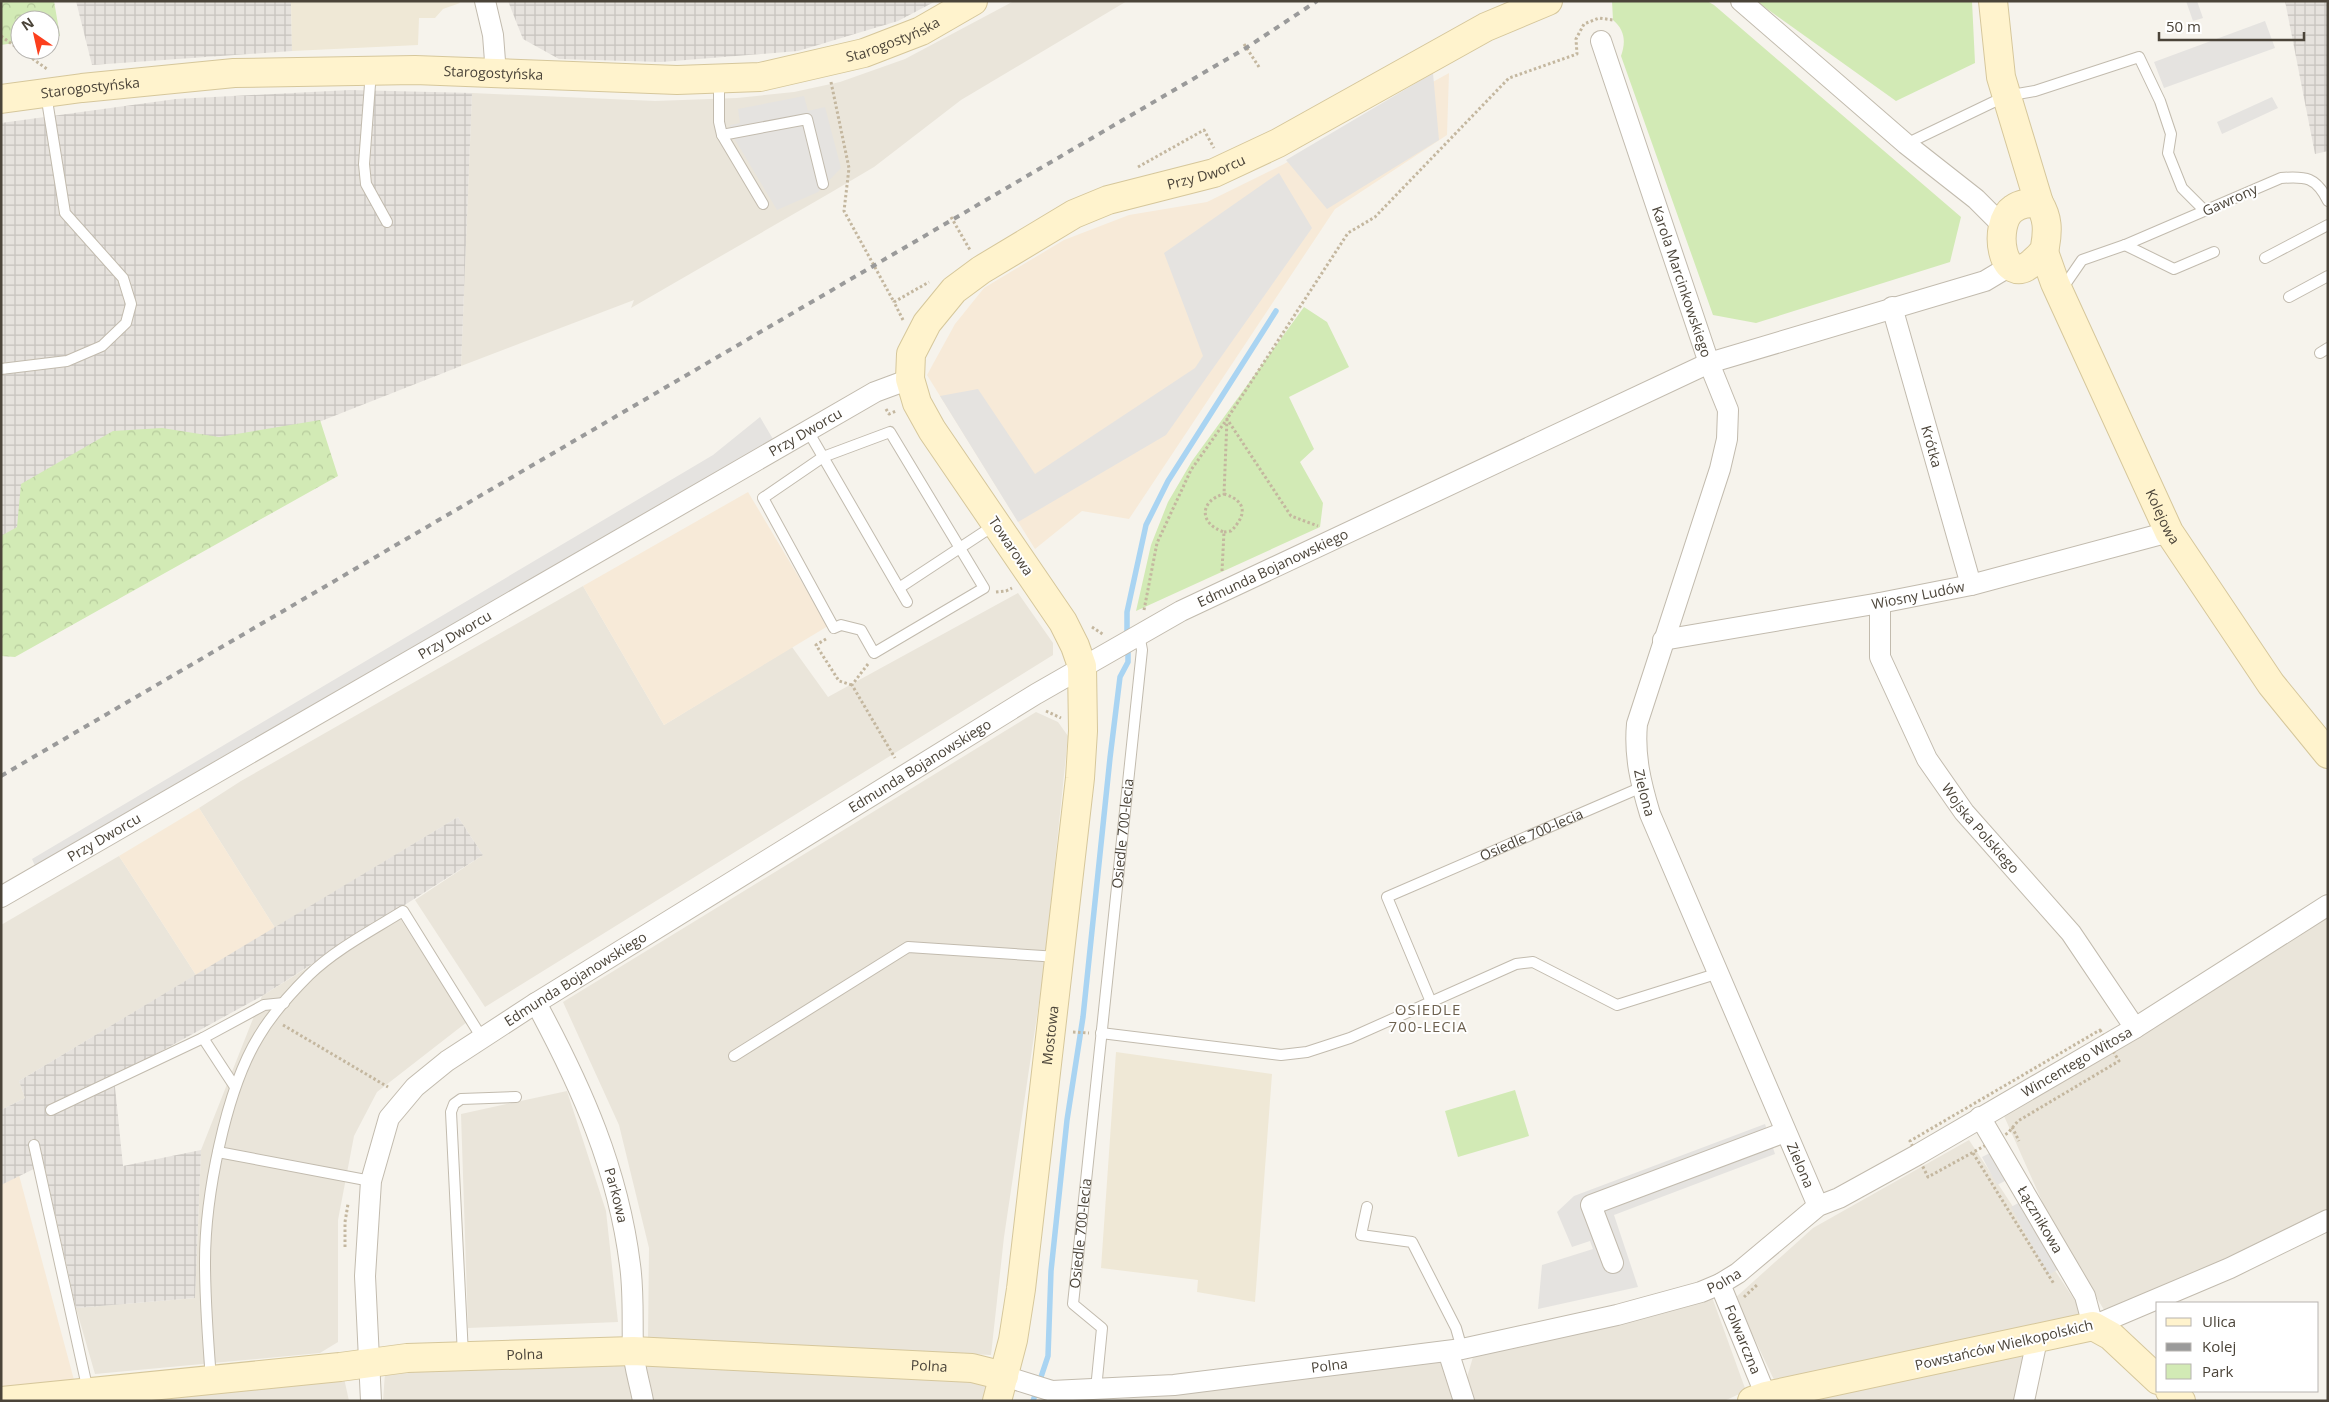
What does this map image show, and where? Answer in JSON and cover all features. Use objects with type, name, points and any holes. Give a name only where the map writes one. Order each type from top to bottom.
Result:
[{"type":"street","points":[[485,1],[493,35],[496,74]]},
{"type":"street","name":"Starogostyńska","points":[[1,99],[47,81],[234,73],[415,70],[718,80],[760,77],[864,53],[921,31],[973,1]]},
{"type":"street","name":"Przy Dworcu","points":[[932,430],[917,403],[910,379],[911,354],[927,323],[954,290],[981,270],[1074,214],[1100,204],[1214,173],[1278,143],[1486,27],[1548,1]]},
{"type":"street","points":[[1741,1],[1906,144],[1976,199],[2002,225]]},
{"type":"street","points":[[1994,1],[2001,77],[2039,203],[2045,213],[2048,230],[2044,252],[2028,266],[2018,269],[2010,266],[2004,259],[2002,225],[2011,210],[2023,204],[2039,203]]},
{"type":"street","name":"Karola Marcinkowskiego","points":[[1601,41],[1710,363],[1985,281],[2010,266]]},
{"type":"street","name":"Kolejowa","points":[[2044,252],[2060,292],[2169,532],[2271,684],[2328,754]]},
{"type":"street","name":"Krótka","points":[[1892,308],[1971,585]]},
{"type":"street","name":"Edmunda Bojanowskiego","points":[[371,1401],[365,1276],[370,1181],[389,1118],[415,1087],[447,1061],[536,1003],[1111,649],[1181,611],[1448,484],[1710,363]]},
{"type":"street","name":"Zielona","points":[[1710,363],[1728,410],[1727,438],[1720,469],[1637,724],[1635,747],[1642,787],[1650,814],[1818,1206]]},
{"type":"street","name":"Przy Dworcu","points":[[1,897],[808,430],[875,392],[910,379]]},
{"type":"street","name":"Towarowa","points":[[932,430],[1063,622],[1076,646],[1082,666]]},
{"type":"street","name":"Wiosny Ludów","points":[[1663,640],[1880,603],[1971,585],[2169,532]]},
{"type":"street","name":"Wojska Polskiego","points":[[1880,603],[1880,657],[1927,759],[1964,812],[2071,933],[2135,1028]]},
{"type":"street","name":"Mostowa","points":[[1006,1385],[1021,1289],[1080,778],[1083,732],[1082,666]]},
{"type":"street","name":"Wincentego Witosa","points":[[1818,1206],[1839,1198],[2135,1028],[2328,905]]},
{"type":"street","name":"Parkowa","points":[[536,1003],[571,1068],[596,1126],[611,1177],[631,1266],[633,1351],[643,1401]]},
{"type":"street","name":"Łącznikowa","points":[[1980,1117],[2085,1296],[2093,1326]]},
{"type":"street","points":[[1613,1263],[1591,1205],[1785,1132]]},
{"type":"street","name":"Polna","points":[[2,1401],[407,1358],[633,1351],[972,1368],[1006,1385],[1052,1391],[1174,1385],[1455,1350],[1617,1315],[1720,1284],[1738,1273],[1818,1206]]},
{"type":"street","name":"Powstańców Wielkopolskich","points":[[1759,1398],[2037,1340],[2093,1326],[2230,1268],[2328,1220]]},
{"type":"street","name":"Folwarczna","points":[[1720,1284],[1734,1315],[1759,1398]]},
{"type":"street","points":[[2093,1326],[2111,1336],[2156,1378]]},
{"type":"street","points":[[2024,1401],[2037,1340]]},
{"type":"street","points":[[1455,1350],[1464,1401]]},
{"type":"street","points":[[2171,1392],[2181,1401]]},
{"type":"lane","points":[[1906,144],[2006,96],[2035,92],[2139,57],[2160,101],[2171,134],[2168,153],[2182,188],[2205,211]]},
{"type":"lane","points":[[372,70],[364,164],[366,184],[387,222]]},
{"type":"lane","points":[[718,80],[719,122],[722,135],[763,204]]},
{"type":"lane","points":[[1,369],[67,361],[102,346],[126,323],[132,304],[123,278],[65,213],[47,81]]},
{"type":"lane","points":[[722,135],[807,119],[822,184]]},
{"type":"lane","name":"Gawrony","points":[[2060,292],[2082,260],[2125,244],[2281,178],[2301,176],[2316,182],[2328,201]]},
{"type":"lane","points":[[2265,258],[2328,225]]},
{"type":"lane","points":[[2125,244],[2174,269],[2214,252]]},
{"type":"lane","points":[[2289,297],[2328,276]]},
{"type":"lane","points":[[808,430],[907,602]]},
{"type":"lane","points":[[890,432],[960,548],[984,588],[874,653],[861,630],[841,624],[834,628],[763,498],[823,457],[890,432]]},
{"type":"lane","points":[[899,588],[984,532],[999,527]]},
{"type":"lane","name":"Osiedle 700-lecia","points":[[1096,1389],[1102,1328],[1073,1304],[1098,1033],[1142,650],[1139,634]]},
{"type":"lane","name":"Osiedle 700-lecia","points":[[1431,1002],[1387,896],[1642,787]]},
{"type":"lane","points":[[211,1380],[205,1261],[218,1152],[235,1086],[259,1037],[284,1003],[310,974],[352,942],[403,911],[482,1038]]},
{"type":"lane","points":[[734,1056],[908,947],[1058,958]]},
{"type":"lane","points":[[1098,1033],[1281,1056],[1307,1052],[1350,1038],[1516,964],[1533,962],[1617,1005],[1719,973]]},
{"type":"lane","points":[[52,1110],[203,1038],[264,1005],[284,1003]]},
{"type":"lane","points":[[203,1038],[235,1086]]},
{"type":"lane","points":[[463,1356],[451,1112],[454,1104],[461,1099],[516,1097]]},
{"type":"lane","points":[[34,1145],[89,1392]]},
{"type":"lane","points":[[218,1152],[370,1181]]},
{"type":"lane","points":[[1367,1207],[1361,1235],[1412,1242],[1456,1328],[1455,1350]]},
{"type":"path","points":[[1152,608],[1143,612],[1157,543],[1191,470],[1227,419],[1348,233],[1375,217],[1509,78],[1577,54],[1576,39],[1584,24],[1599,18],[1613,20]]},
{"type":"path","points":[[1244,44],[1258,68]]},
{"type":"path","points":[[29,60],[47,81]]},
{"type":"path","points":[[829,76],[848,168],[844,211],[906,326]]},
{"type":"path","points":[[1132,171],[1204,130],[1217,153]]},
{"type":"path","points":[[951,216],[981,270]]},
{"type":"path","points":[[894,302],[933,279]]},
{"type":"path","points":[[875,392],[889,414]]},
{"type":"path","points":[[881,419],[899,409]]},
{"type":"path","points":[[1224,494],[1227,419]]},
{"type":"path","points":[[1227,419],[1291,516],[1322,527]]},
{"type":"path","points":[[1224,494],[1232,496],[1239,502],[1242,509],[1242,517],[1231,531],[1224,532],[1210,524],[1205,518],[1210,502],[1216,496],[1224,494]]},
{"type":"path","points":[[1221,579],[1224,532]]},
{"type":"path","points":[[990,593],[1006,591],[1020,583]]},
{"type":"path","points":[[830,637],[816,645],[839,681],[852,685],[894,758]]},
{"type":"path","points":[[852,685],[873,660]]},
{"type":"path","points":[[272,1019],[388,1087]]},
{"type":"path","points":[[1068,1031],[1098,1033]]},
{"type":"path","points":[[1973,1153],[2055,1286]]},
{"type":"path","points":[[1916,1174],[1924,1170]]},
{"type":"path","points":[[1734,1315],[1747,1310],[1743,1298],[1764,1279]]},
{"type":"shaded area","points":[[76,1],[291,1],[292,51],[92,65]]},
{"type":"shaded area","points":[[291,1],[459,1],[460,3],[443,9],[435,18],[419,18],[418,45],[292,51]]},
{"type":"shaded area","points":[[508,1],[936,1],[898,21],[798,51],[661,62],[559,59],[523,39]]},
{"type":"shaded area","points":[[1014,1],[1127,1],[961,100],[874,167],[631,308],[634,300],[461,366],[472,93],[655,101],[737,98],[794,92],[840,82],[905,59]]},
{"type":"shaded area","points":[[2186,1],[2197,1],[2203,18],[2193,21]]},
{"type":"shaded area","points":[[2285,1],[2328,1],[2328,151],[2315,154]]},
{"type":"shaded area","points":[[2265,21],[2275,48],[2164,88],[2154,62]]},
{"type":"shaded area","points":[[1433,73],[1439,140],[1327,209],[1286,160]]},
{"type":"shaded area","points":[[1449,73],[1447,135],[1335,209],[1129,519],[1082,511],[1035,549],[927,375],[955,324],[984,288],[1064,240],[1129,215],[1207,202],[1284,164]]},
{"type":"shaded area","points":[[350,90],[472,93],[461,366],[194,471],[1,565],[1,123],[176,99]]},
{"type":"shaded area","points":[[804,96],[808,111],[825,107],[841,168],[818,192],[777,210],[731,133],[730,125],[740,123],[738,109]]},
{"type":"shaded area","points":[[2272,97],[2278,108],[2222,134],[2217,122]]},
{"type":"shaded area","points":[[1279,173],[1312,228],[1166,435],[1018,522],[940,396],[978,389],[1035,474],[1195,368],[1203,356],[1164,253]]},
{"type":"shaded area","points":[[760,417],[773,439],[36,868],[32,859],[713,455]]},
{"type":"shaded area","points":[[748,492],[828,626],[664,725],[583,586]]},
{"type":"shaded area","points":[[583,586],[664,725],[792,647],[828,697],[1018,593],[1053,643],[1053,655],[485,1007],[415,900],[483,855],[458,817],[275,928],[199,808],[241,781]]},
{"type":"shaded area","points":[[1036,712],[1058,722],[1068,736],[1044,969],[1004,1237],[991,1355],[648,1339],[649,1248],[619,1125],[563,1002]]},
{"type":"shaded area","points":[[199,808],[275,928],[196,975],[119,856]]},
{"type":"shaded area","points":[[458,817],[483,855],[262,996],[114,1077],[123,1166],[201,1150],[195,1298],[76,1308],[44,1164],[1,1185],[1,1110],[25,1098],[19,1081]]},
{"type":"shaded area","points":[[119,856],[196,975],[19,1081],[25,1098],[1,1110],[1,925]]},
{"type":"shaded area","points":[[396,912],[467,1022],[377,1092],[354,1136],[338,1220],[338,1342],[320,1353],[95,1374],[76,1308],[195,1298],[201,1150],[262,996]]},
{"type":"shaded area","points":[[2328,916],[2328,1214],[2106,1313],[2054,1228],[2004,1116],[2173,1014]]},
{"type":"shaded area","points":[[1116,1052],[1272,1074],[1255,1302],[1197,1292],[1198,1280],[1101,1268]]},
{"type":"shaded area","points":[[567,1091],[606,1211],[618,1322],[468,1328],[461,1114]]},
{"type":"shaded area","points":[[1765,1124],[1775,1154],[1614,1215],[1638,1287],[1538,1309],[1542,1265],[1593,1249],[1590,1241],[1572,1247],[1557,1212],[1574,1196]]},
{"type":"shaded area","points":[[1969,1140],[2085,1316],[1777,1386],[1735,1298],[1813,1228]]},
{"type":"shaded area","points":[[1994,1151],[2009,1179],[1997,1185],[1982,1157]]},
{"type":"shaded area","points":[[19,1175],[74,1380],[1,1387],[1,1185]]},
{"type":"shaded area","points":[[2022,1201],[2059,1269],[2048,1275],[2011,1207]]},
{"type":"shaded area","points":[[1712,1297],[1746,1391],[1724,1401],[1471,1401],[1465,1384],[1473,1357]]},
{"type":"shaded area","points":[[2029,1352],[2021,1401],[1783,1401]]},
{"type":"shaded area","points":[[1442,1360],[1457,1401],[1104,1401]]},
{"type":"shaded area","points":[[624,1361],[632,1401],[383,1401],[385,1373]]},
{"type":"shaded area","points":[[646,1365],[929,1374],[992,1386],[988,1401],[653,1401]]},
{"type":"shaded area","points":[[344,1378],[349,1401],[98,1401]]},
{"type":"green space","points":[[1,1],[54,1],[56,10],[10,10],[10,44],[1,45]]},
{"type":"green space","points":[[1612,1],[1707,1],[1714,5],[1961,217],[1950,262],[1756,323],[1713,315],[1621,56],[1624,46],[1623,36],[1620,28],[1613,20]]},
{"type":"green space","points":[[1756,1],[1972,1],[1975,63],[1896,101]]},
{"type":"green space","points":[[1304,307],[1327,322],[1349,367],[1289,397],[1314,449],[1300,462],[1323,503],[1320,527],[1136,611],[1151,545],[1168,502],[1192,461]]},
{"type":"green space","points":[[320,420],[338,476],[15,657],[1,656],[1,536],[17,527],[21,484],[113,431],[162,428],[219,437]]},
{"type":"green space","points":[[1515,1090],[1529,1136],[1458,1157],[1445,1111]]},
{"type":"waterway","points":[[1127,637],[1127,612],[1146,525],[1168,481],[1276,311]]},
{"type":"waterway","points":[[1033,1401],[1048,1356],[1051,1271],[1067,1120],[1083,1017],[1120,677],[1128,662],[1128,646]]},
{"type":"railway","points":[[1,776],[1246,48],[1317,1]]},
{"type":"district","name":"OSIEDLE 700-LECIA","points":[[1428,1018]]}]
